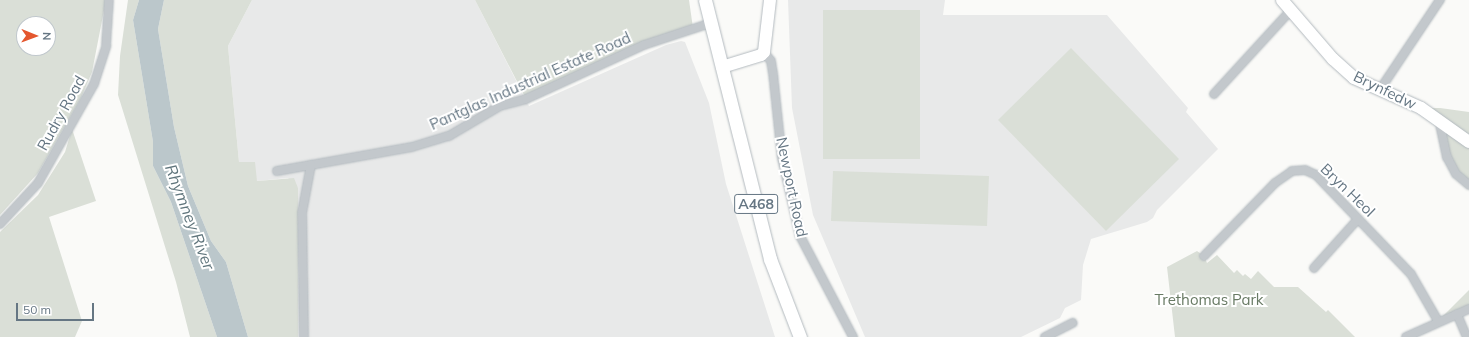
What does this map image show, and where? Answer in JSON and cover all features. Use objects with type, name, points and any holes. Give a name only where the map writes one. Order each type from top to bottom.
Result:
[{"type":"main road","name":"A468","points":[[705,0],[770,260],[800,337]]},
{"type":"street","name":"Rudry Road","points":[[0,224],[38,183],[94,84],[106,46],[109,0]]},
{"type":"street","points":[[722,67],[761,55],[764,52],[770,0]]},
{"type":"street","name":"Brynfedw","points":[[1282,0],[1333,59],[1354,78],[1379,91],[1421,108],[1439,119],[1469,142]]},
{"type":"street","points":[[1379,91],[1440,0]]},
{"type":"street","points":[[1214,94],[1290,11]]},
{"type":"street","name":"Pantglas Industrial Estate Road","points":[[276,171],[412,147],[449,136],[500,106],[526,99],[651,43],[710,23]]},
{"type":"street","name":"Newport Road","points":[[764,52],[771,61],[782,158],[800,236],[853,337]]},
{"type":"street","points":[[1439,119],[1447,157],[1456,174],[1469,185]]},
{"type":"street","points":[[304,337],[302,213],[311,165]]},
{"type":"street","name":"Bryn Heol","points":[[1204,256],[1275,183],[1292,172],[1305,170],[1316,175],[1411,274],[1438,321]]},
{"type":"street","points":[[1314,268],[1358,219]]},
{"type":"street","points":[[1406,337],[1438,321],[1469,309]]},
{"type":"street","points":[[1457,314],[1467,337]]},
{"type":"street","points":[[1045,337],[1073,323]]},
{"type":"shaded area","points":[[252,0],[475,0],[529,106],[666,45],[681,41],[685,42],[709,103],[726,184],[775,337],[298,337],[298,188],[288,178],[257,181],[239,162],[228,46]]},
{"type":"shaded area","points":[[788,0],[945,0],[943,15],[1107,15],[1188,108],[1186,112],[1218,149],[1157,210],[1153,218],[1147,222],[1091,239],[1083,265],[1081,300],[1065,308],[1060,318],[1021,337],[865,337],[813,215],[792,108]]},
{"type":"green space","points":[[0,0],[106,0],[92,72],[81,98],[38,173],[0,215]]},
{"type":"green space","points":[[128,0],[139,0],[133,20],[153,142],[153,166],[171,202],[217,337],[190,337],[176,282],[118,95],[120,56]]},
{"type":"green space","points":[[164,0],[252,0],[228,46],[239,162],[255,162],[257,181],[294,178],[298,188],[298,337],[248,337],[226,262],[211,241],[188,186],[174,127],[158,29]]},
{"type":"green space","points":[[475,0],[689,0],[693,28],[526,99]]},
{"type":"green space","points":[[823,10],[920,10],[920,159],[823,159]]},
{"type":"green space","points":[[1071,48],[1179,159],[1106,231],[998,120]]},
{"type":"green space","points":[[1421,108],[1440,108],[1469,112],[1469,185],[1456,174],[1439,119]]},
{"type":"green space","points":[[72,129],[96,201],[49,217],[82,321],[75,337],[0,337],[0,232],[38,195],[65,152]]},
{"type":"green space","points":[[833,171],[989,176],[987,226],[831,221]]},
{"type":"green space","name":"Trethomas Park","points":[[1197,251],[1204,256],[1207,263],[1217,255],[1234,273],[1237,270],[1243,276],[1245,274],[1251,279],[1258,271],[1274,287],[1298,287],[1326,312],[1328,310],[1355,337],[1175,337],[1167,267]]},
{"type":"green space","points":[[1469,290],[1469,309],[1438,321]]},
{"type":"water","name":"Rhymney River","points":[[139,0],[164,0],[158,29],[174,127],[188,186],[211,241],[226,262],[248,337],[217,337],[171,202],[153,166],[153,142],[133,20]]}]
